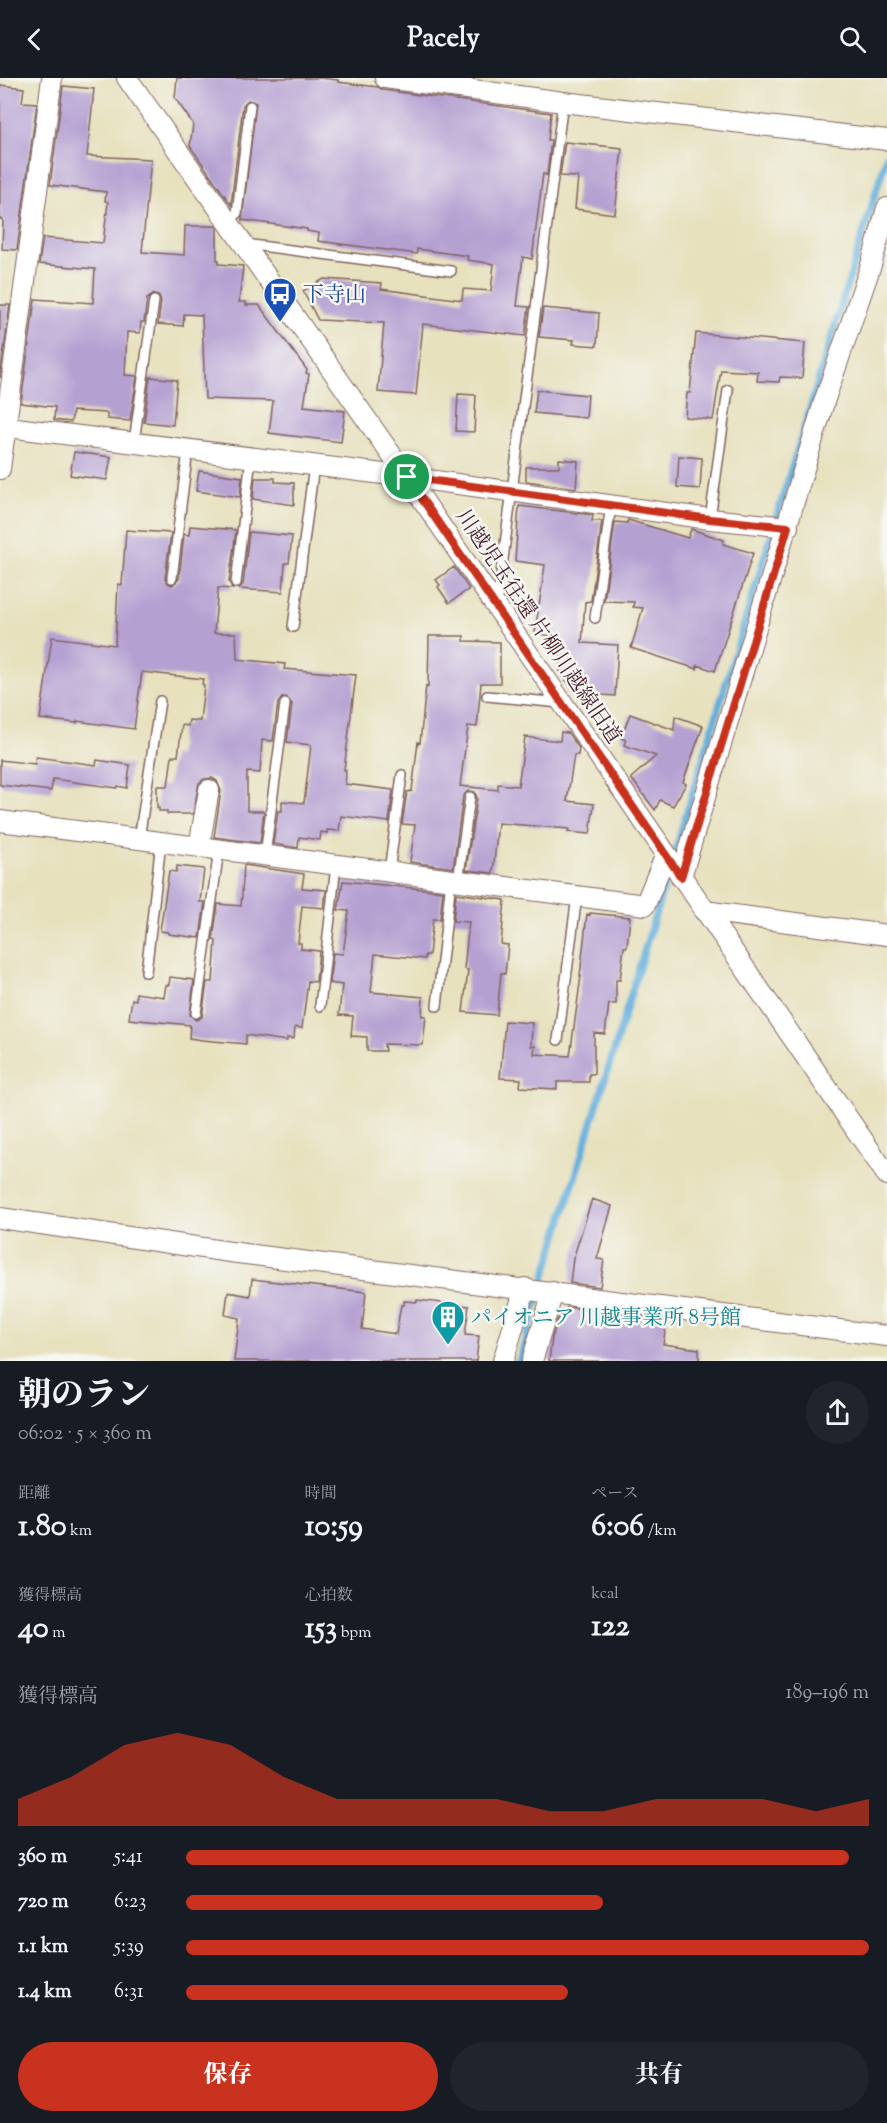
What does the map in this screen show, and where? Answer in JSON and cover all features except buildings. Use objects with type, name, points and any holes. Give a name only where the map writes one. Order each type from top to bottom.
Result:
[{"type":"street","points":[[0,469],[3,427],[52,78]]},
{"type":"street","name":"川越児玉往還 片柳川越線旧道","points":[[127,78],[407,477],[887,1175]]},
{"type":"street","points":[[386,78],[563,102],[887,140]]},
{"type":"street","points":[[681,877],[825,399],[871,265],[887,208]]},
{"type":"street","points":[[3,427],[315,465],[710,519],[788,527]]},
{"type":"street","points":[[199,847],[209,790]]},
{"type":"street","points":[[0,821],[645,905],[666,854]]},
{"type":"street","points":[[704,911],[887,935]]},
{"type":"street","points":[[0,1218],[230,1252],[887,1336]]},
{"type":"street","points":[[503,1361],[525,1288]]},
{"type":"street","points":[[532,1361],[553,1292]]},
{"type":"lane","points":[[497,607],[563,102]]},
{"type":"lane","points":[[229,224],[237,213],[250,106]]},
{"type":"lane","points":[[243,244],[451,271]]},
{"type":"lane","points":[[134,442],[154,301]]},
{"type":"lane","points":[[710,519],[728,390]]},
{"type":"lane","points":[[172,578],[188,449]]},
{"type":"lane","points":[[236,583],[251,457]]},
{"type":"lane","points":[[293,627],[315,465]]},
{"type":"lane","points":[[595,618],[611,506]]},
{"type":"lane","points":[[487,696],[562,703]]},
{"type":"lane","points":[[139,839],[160,701]]},
{"type":"lane","points":[[265,855],[285,704]]},
{"type":"lane","points":[[389,872],[402,775]]},
{"type":"lane","points":[[437,1006],[454,880],[470,797]]},
{"type":"lane","points":[[146,972],[161,842]]},
{"type":"lane","points":[[196,1013],[219,850]]},
{"type":"lane","points":[[320,1006],[336,865]]},
{"type":"lane","points":[[558,1040],[577,896]]},
{"type":"waterway","points":[[673,857],[887,155]]},
{"type":"waterway","points":[[519,1361],[668,873]]},
{"type":"place","name":"下寺山","points":[[280,323]]},
{"type":"place","name":"パイオニア 川越事業所 8号館","points":[[448,1346]]},
{"type":"route","points":[[407,477],[710,519],[788,527],[681,877],[631,803],[407,477]]}]
